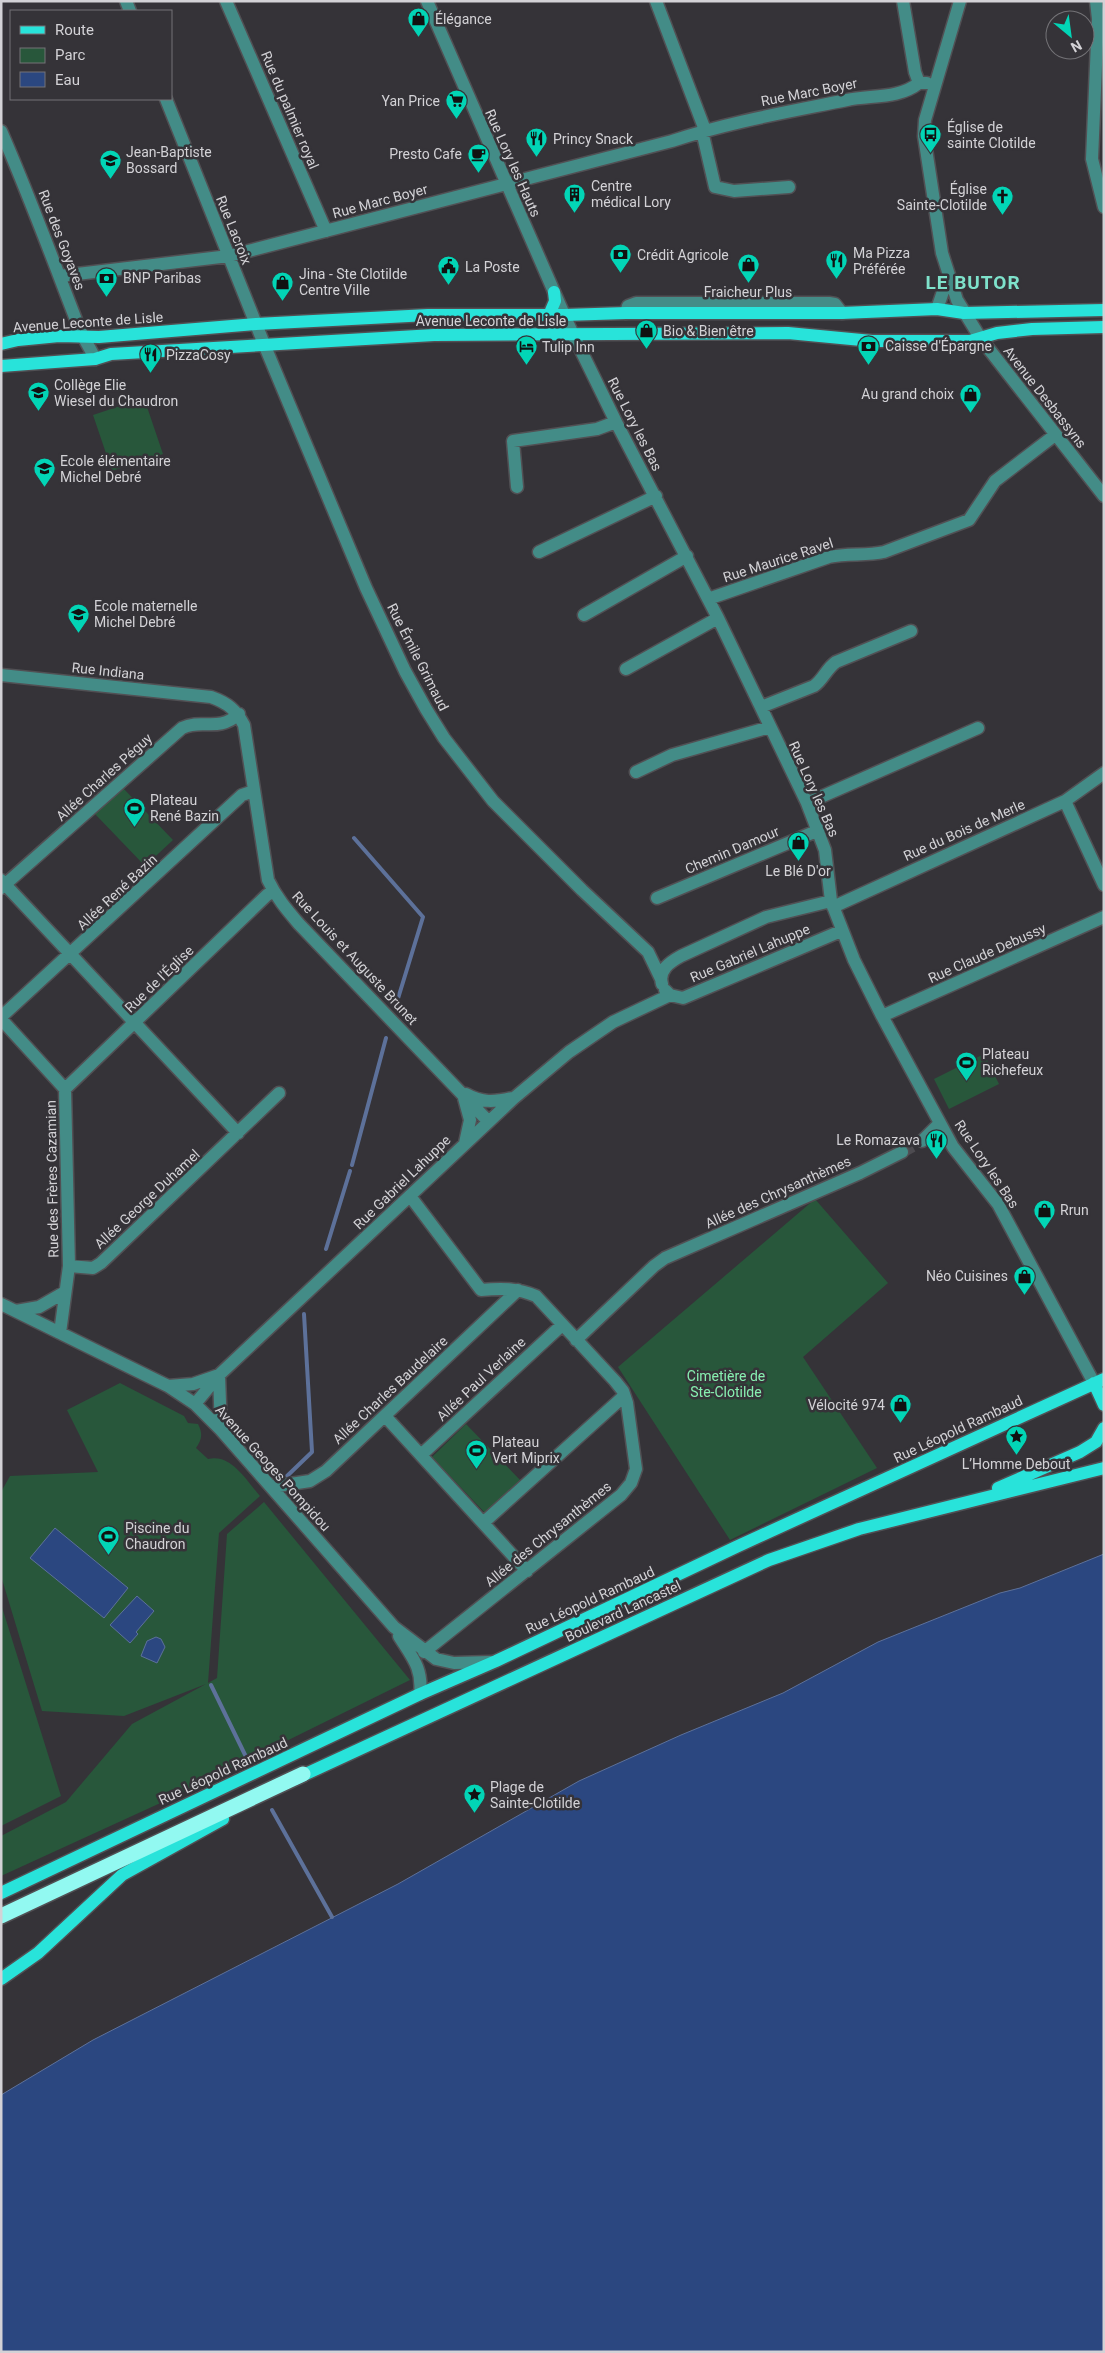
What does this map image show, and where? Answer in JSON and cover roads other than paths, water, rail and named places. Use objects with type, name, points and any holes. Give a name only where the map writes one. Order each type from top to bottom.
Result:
[{"type":"highway","points":[[1,1916],[303,1774]]},
{"type":"main road","points":[[549,315],[555,302],[554,292]]},
{"type":"main road","name":"Avenue Leconte de Lisle","points":[[1,344],[18,340],[82,335],[99,337],[256,324],[428,315],[564,315],[626,312],[842,313],[937,309],[964,313],[1104,310]]},
{"type":"main road","name":"Avenue Leconte de Lisle","points":[[1,366],[95,359],[111,354],[434,335],[574,336],[788,333],[872,341],[970,341],[998,333],[1032,329],[1104,327]]},
{"type":"main road","points":[[1099,1380],[1104,1406]]},
{"type":"main road","name":"Rue Léopold Rambaud","points":[[1,1893],[420,1694],[496,1661],[736,1547],[1099,1380]]},
{"type":"main road","points":[[966,1502],[1080,1452],[1096,1442],[1104,1428]]},
{"type":"main road","points":[[966,1502],[1104,1468]]},
{"type":"main road","name":"Boulevard Lancastel","points":[[1,1979],[38,1953],[122,1875],[303,1774],[769,1560],[859,1529],[966,1502]]},
{"type":"street","name":"Rue du palmier royal","points":[[226,1],[326,231]]},
{"type":"street","name":"Rue Lory les Hauts","points":[[426,1],[574,336]]},
{"type":"street","points":[[656,1],[704,130],[715,187],[734,191],[789,187]]},
{"type":"street","points":[[903,1],[915,72],[919,83],[934,84]]},
{"type":"street","name":"Avenue Desbassyns","points":[[960,1],[927,107],[924,136],[942,253],[948,277],[964,313],[981,339],[1104,496]]},
{"type":"street","points":[[1096,1],[1098,19],[1092,159],[1104,207]]},
{"type":"street","name":"Rue Marc Boyer","points":[[60,276],[229,256],[704,130],[857,98],[902,93],[919,83]]},
{"type":"street","name":"Rue Lacroix","points":[[166,100],[264,344]]},
{"type":"street","name":"Rue des Goyaves","points":[[1,131],[82,335],[91,347],[95,359]]},
{"type":"street","points":[[937,309],[948,277]]},
{"type":"street","name":"Rue Lory les Bas","points":[[574,336],[616,422],[718,618],[807,803],[819,830],[832,904],[841,931],[882,1016],[953,1147],[998,1204],[1099,1380]]},
{"type":"street","name":"Rue Émile Grimaud","points":[[264,344],[366,588],[405,671],[444,738],[494,801],[582,890],[648,952],[664,988]]},
{"type":"street","points":[[517,487],[513,441],[597,429],[616,422]]},
{"type":"street","name":"Rue Maurice Ravel","points":[[708,599],[829,557],[843,554],[884,552],[969,520],[995,481],[1055,435]]},
{"type":"street","points":[[539,552],[656,496]]},
{"type":"street","points":[[584,615],[687,556]]},
{"type":"street","points":[[626,669],[718,618]]},
{"type":"street","points":[[761,707],[814,686],[820,682],[829,667],[836,662],[911,632]]},
{"type":"street","name":"Rue Indiana","points":[[1,675],[211,698],[227,703],[239,714]]},
{"type":"street","name":"Rue Louis et Auguste Brunet","points":[[239,714],[244,725],[268,880],[284,908],[488,1121]]},
{"type":"street","name":"Allée Charles Péguy","points":[[3,884],[182,728],[200,724],[215,726],[232,720],[239,714]]},
{"type":"street","points":[[636,772],[672,755],[770,727]]},
{"type":"street","points":[[807,803],[978,728]]},
{"type":"street","name":"Rue du Bois de Merle","points":[[832,904],[1065,801],[1104,773]]},
{"type":"street","name":"Allée René Bazin","points":[[1,1018],[242,795],[254,791]]},
{"type":"street","points":[[1065,801],[1104,885]]},
{"type":"street","name":"Chemin Damour","points":[[657,898],[819,830]]},
{"type":"street","points":[[3,884],[238,1132]]},
{"type":"street","name":"Rue de l'Église","points":[[65,1089],[135,1024],[267,895],[274,891]]},
{"type":"street","points":[[664,988],[663,971],[669,963],[681,956],[766,917],[832,904]]},
{"type":"street","name":"Rue Claude Debussy","points":[[882,1016],[1104,917]]},
{"type":"street","name":"Rue Gabriel Lahuppe","points":[[194,1404],[220,1375],[488,1121],[569,1052],[614,1022],[648,1004],[664,988],[683,998],[841,931]]},
{"type":"street","points":[[648,952],[681,956]]},
{"type":"street","name":"Rue des Frères Cazamian","points":[[1,1018],[65,1089],[69,1266],[60,1333]]},
{"type":"street","name":"Rue Louis et Auguste Brunet","points":[[460,1091],[476,1100],[492,1103],[514,1098]]},
{"type":"street","name":"Rue Louis et Auguste Brunet","points":[[460,1091],[468,1106],[470,1120],[465,1143]]},
{"type":"street","name":"Allée George Duhamel","points":[[69,1266],[93,1268],[101,1263],[279,1093]]},
{"type":"street","points":[[922,1141],[940,1123]]},
{"type":"street","name":"Allée des Chrysanthèmes","points":[[576,1340],[654,1266],[665,1258],[860,1173],[902,1152]]},
{"type":"street","name":"Allée des Chrysanthèmes","points":[[410,1196],[481,1290],[508,1288],[536,1296],[615,1381],[624,1396],[636,1469],[631,1483],[621,1495],[424,1652]]},
{"type":"street","name":"Allée Charles Baudelaire","points":[[271,1488],[310,1481],[326,1471],[518,1290]]},
{"type":"street","points":[[16,1311],[39,1307],[65,1292]]},
{"type":"street","name":"Avenue Geoges Pompidou","points":[[1,1304],[168,1386],[194,1404],[221,1430],[394,1627],[424,1652],[436,1659],[454,1664],[496,1661]]},
{"type":"street","points":[[64,1308],[68,1324],[79,1342]]},
{"type":"street","name":"Allée Paul Verlaine","points":[[421,1455],[562,1325]]},
{"type":"street","points":[[168,1386],[193,1384],[220,1375],[221,1430]]},
{"type":"street","points":[[483,1523],[624,1396]]},
{"type":"street","points":[[384,1416],[527,1571]]},
{"type":"street","name":"Avenue Geoges Pompidou","points":[[394,1627],[419,1670],[422,1679],[420,1694]]},
{"type":"water","name":"Piscine du Chaudron","points":[[55,1528],[128,1588],[104,1618],[30,1558]]},
{"type":"water","points":[[1104,1554],[1104,2352],[1,2352],[1,2095],[93,2040],[398,1884],[579,1781],[681,1735],[783,1693],[878,1642]]},
{"type":"water","points":[[137,1596],[154,1611],[136,1632],[138,1634],[130,1643],[110,1625]]},
{"type":"water","points":[[156,1637],[161,1639],[165,1647],[157,1663],[141,1656],[147,1641]]},
{"type":"waterway","points":[[354,838],[423,917],[396,1005]]},
{"type":"waterway","points":[[352,1165],[386,1038]]},
{"type":"waterway","points":[[326,1249],[350,1171]]},
{"type":"waterway","points":[[286,1477],[312,1452],[304,1314]]},
{"type":"waterway","points":[[211,1685],[250,1765]]},
{"type":"waterway","points":[[272,1810],[332,1917]]},
{"type":"tunnel","points":[[902,1152],[922,1141]]},
{"type":"place","name":"Élégance","points":[[419,38]]},
{"type":"place","name":"Yan Price","points":[[456,120]]},
{"type":"place","name":"Église de sainte Clotilde","points":[[931,154]]},
{"type":"place","name":"Princy Snack","points":[[537,158]]},
{"type":"place","name":"Presto Cafe","points":[[478,173]]},
{"type":"place","name":"Jean-Baptiste Bossard","points":[[110,179]]},
{"type":"place","name":"Centre médical Lory","points":[[575,213]]},
{"type":"place","name":"Église Sainte-Clotilde","points":[[1003,216]]},
{"type":"place","name":"Crédit Agricole","points":[[621,274]]},
{"type":"place","name":"Ma Pizza Préférée","points":[[837,280]]},
{"type":"place","name":"Fraicheur Plus","points":[[748,283]]},
{"type":"place","name":"La Poste","points":[[449,286]]},
{"type":"place","name":"BNP Paribas","points":[[107,297]]},
{"type":"place","name":"Jina - Ste Clotilde Centre Ville","points":[[283,301]]},
{"type":"place","name":"Bio & Bien être","points":[[647,350]]},
{"type":"place","name":"Caisse d'Épargne","points":[[869,365]]},
{"type":"place","name":"Tulip Inn","points":[[526,366]]},
{"type":"place","name":"PizzaCosy","points":[[150,374]]},
{"type":"place","name":"Collège Elie Wiesel du Chaudron","points":[[38,412]]},
{"type":"place","name":"Au grand choix","points":[[970,413]]},
{"type":"place","name":"Ecole élémentaire Michel Debré","points":[[44,488]]},
{"type":"place","name":"Ecole maternelle Michel Debré","points":[[78,633]]},
{"type":"place","name":"Plateau René Bazin","points":[[134,827]]},
{"type":"place","name":"Le Blé D'or","points":[[798,862]]},
{"type":"place","name":"Plateau Richefeux","points":[[966,1081]]},
{"type":"place","name":"Le Romazava","points":[[936,1159]]},
{"type":"place","name":"Rrun","points":[[1044,1229]]},
{"type":"place","name":"Néo Cuisines","points":[[1024,1295]]},
{"type":"place","name":"Vélocité 974","points":[[901,1424]]},
{"type":"place","name":"L’Homme Debout","points":[[1016,1455]]},
{"type":"place","name":"Plateau Vert Miprix","points":[[476,1469]]},
{"type":"place","name":"Piscine du Chaudron","points":[[109,1555]]},
{"type":"place","name":"Plage de Sainte-Clotilde","points":[[474,1814]]},
{"type":"district","name":"LE BUTOR","points":[[973,282]]},
{"type":"park label","name":"Cimetière de Ste-Clotilde","points":[[726,1384]]}]
